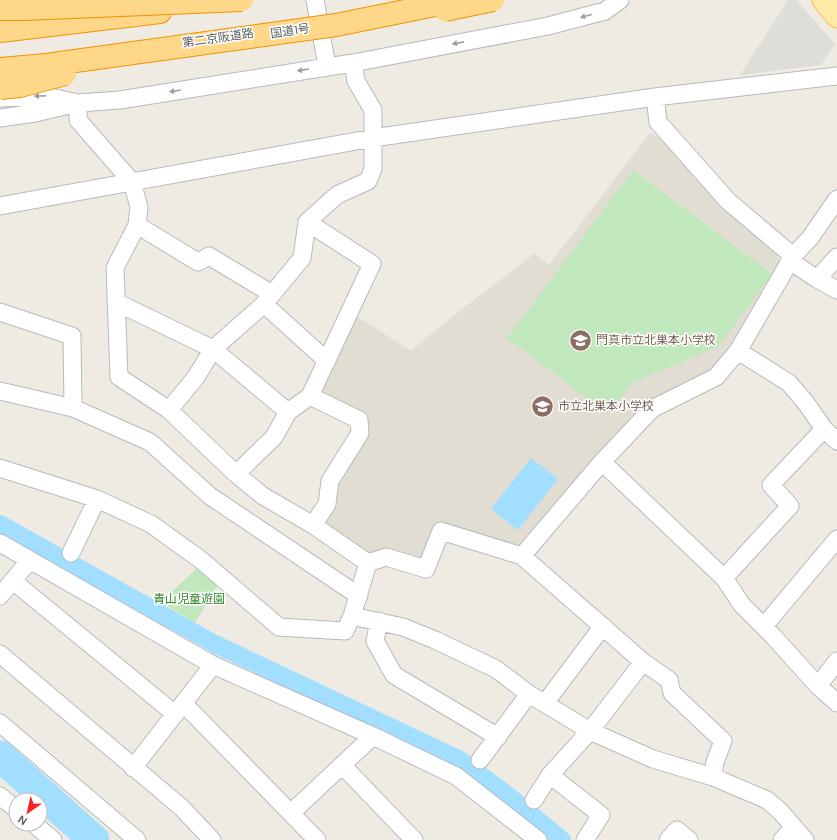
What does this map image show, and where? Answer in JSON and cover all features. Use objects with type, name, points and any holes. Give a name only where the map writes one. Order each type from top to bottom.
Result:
[{"type":"highway","points":[[0,16],[78,0]]},
{"type":"highway","points":[[0,23],[137,9],[207,0]]},
{"type":"highway","points":[[0,8],[24,9],[242,0]]},
{"type":"highway","points":[[0,31],[251,0]]},
{"type":"highway","name":"第二京阪道路","points":[[0,63],[193,42],[333,21],[435,0]]},
{"type":"highway","name":"国道1号","points":[[0,69],[46,66],[336,25],[460,0]]},
{"type":"highway","points":[[275,33],[309,37],[493,0]]},
{"type":"highway","points":[[0,88],[20,86],[193,42]]},
{"type":"main road","points":[[823,0],[837,17]]},
{"type":"street","points":[[315,0],[327,66]]},
{"type":"street","points":[[0,118],[35,113],[78,103],[120,100],[353,63],[548,26],[605,11],[620,0]]},
{"type":"street","points":[[169,410],[196,377],[213,349],[268,299],[302,258],[307,222],[336,195],[368,181],[373,169],[373,110],[356,81],[353,63]]},
{"type":"street","points":[[0,206],[373,138],[655,97],[837,76]]},
{"type":"street","points":[[0,98],[46,96],[78,103]]},
{"type":"street","points":[[655,97],[658,122],[728,201],[791,259],[817,280],[837,290]]},
{"type":"street","points":[[78,103],[78,120],[132,182],[139,207],[136,225],[115,268],[120,376],[169,410],[236,474],[263,496],[313,525],[368,563]]},
{"type":"street","points":[[522,556],[602,462],[652,409],[716,376],[738,351],[791,259],[810,238],[837,199]]},
{"type":"street","points":[[236,474],[274,437],[288,412],[310,396],[372,264],[307,222]]},
{"type":"street","points":[[136,225],[198,262],[209,256],[268,299],[327,361]]},
{"type":"street","points":[[817,280],[837,257]]},
{"type":"street","points":[[116,302],[213,349],[288,412]]},
{"type":"street","points":[[0,312],[72,336],[73,408]]},
{"type":"street","points":[[738,351],[789,383],[806,403],[824,429],[837,441]]},
{"type":"street","points":[[0,391],[73,408],[150,442],[210,496],[359,596]]},
{"type":"street","points":[[310,396],[359,420],[360,433],[330,481],[327,504],[313,525]]},
{"type":"street","points":[[724,578],[790,506],[771,486],[824,429]]},
{"type":"street","points":[[602,462],[724,578],[742,605],[764,626],[818,686],[837,703]]},
{"type":"street","points":[[0,468],[97,499],[151,524],[201,560],[279,627],[345,631],[359,596],[368,563]]},
{"type":"street","points":[[71,553],[97,499]]},
{"type":"street","points":[[368,563],[386,557],[426,569],[441,531],[522,556],[643,662],[669,680],[672,693],[723,741],[715,762],[713,777]]},
{"type":"street","points":[[0,543],[213,665],[372,736],[456,776],[538,840]]},
{"type":"street","points":[[764,626],[835,545]]},
{"type":"street","points":[[0,596],[30,560]]},
{"type":"street","points":[[12,581],[179,708],[291,813],[317,840]]},
{"type":"street","points":[[352,616],[404,627],[435,640],[496,669],[529,694],[590,731],[653,759],[713,777],[767,800],[780,811],[805,840]]},
{"type":"street","points":[[379,621],[375,641],[394,675],[498,736]]},
{"type":"street","points":[[544,703],[603,626]]},
{"type":"street","points":[[0,654],[182,808],[212,840]]},
{"type":"street","points":[[818,686],[837,661]]},
{"type":"street","points":[[534,800],[550,775],[590,731],[643,662]]},
{"type":"street","points":[[133,768],[213,665]]},
{"type":"street","points":[[480,760],[529,694]]},
{"type":"street","points":[[0,723],[137,840]]},
{"type":"street","points":[[291,813],[372,736]]},
{"type":"street","points":[[342,765],[414,840]]},
{"type":"street","points":[[550,775],[601,815],[585,840]]},
{"type":"street","points":[[0,796],[8,802]]},
{"type":"street","points":[[782,840],[794,827]]},
{"type":"street","points":[[668,840],[677,830],[689,840]]},
{"type":"street","points":[[44,832],[53,840]]},
{"type":"shaded area","points":[[788,0],[796,0],[835,44],[821,65],[740,75]]},
{"type":"shaded area","name":"門真市立北巣本小学校","points":[[650,133],[665,141],[735,219],[777,252],[780,263],[730,348],[711,374],[655,398],[521,549],[443,523],[423,556],[414,559],[367,556],[323,528],[335,484],[364,433],[320,392],[355,315],[411,351],[434,331],[535,253],[549,265]]},
{"type":"green space","points":[[633,170],[772,274],[719,346],[632,383],[608,414],[507,338]]},
{"type":"green space","name":"青山児童遊園","points":[[196,569],[218,584],[195,623],[161,602]]},
{"type":"water","points":[[531,458],[558,479],[518,530],[491,509]]},
{"type":"waterway","points":[[0,524],[215,644],[460,760],[506,794],[562,840]]},
{"type":"waterway","points":[[0,756],[94,840]]},
{"type":"place","name":"門真市立北巣本小学校","points":[[580,340]]},
{"type":"place","name":"市立北巣本小学校","points":[[543,406]]}]
